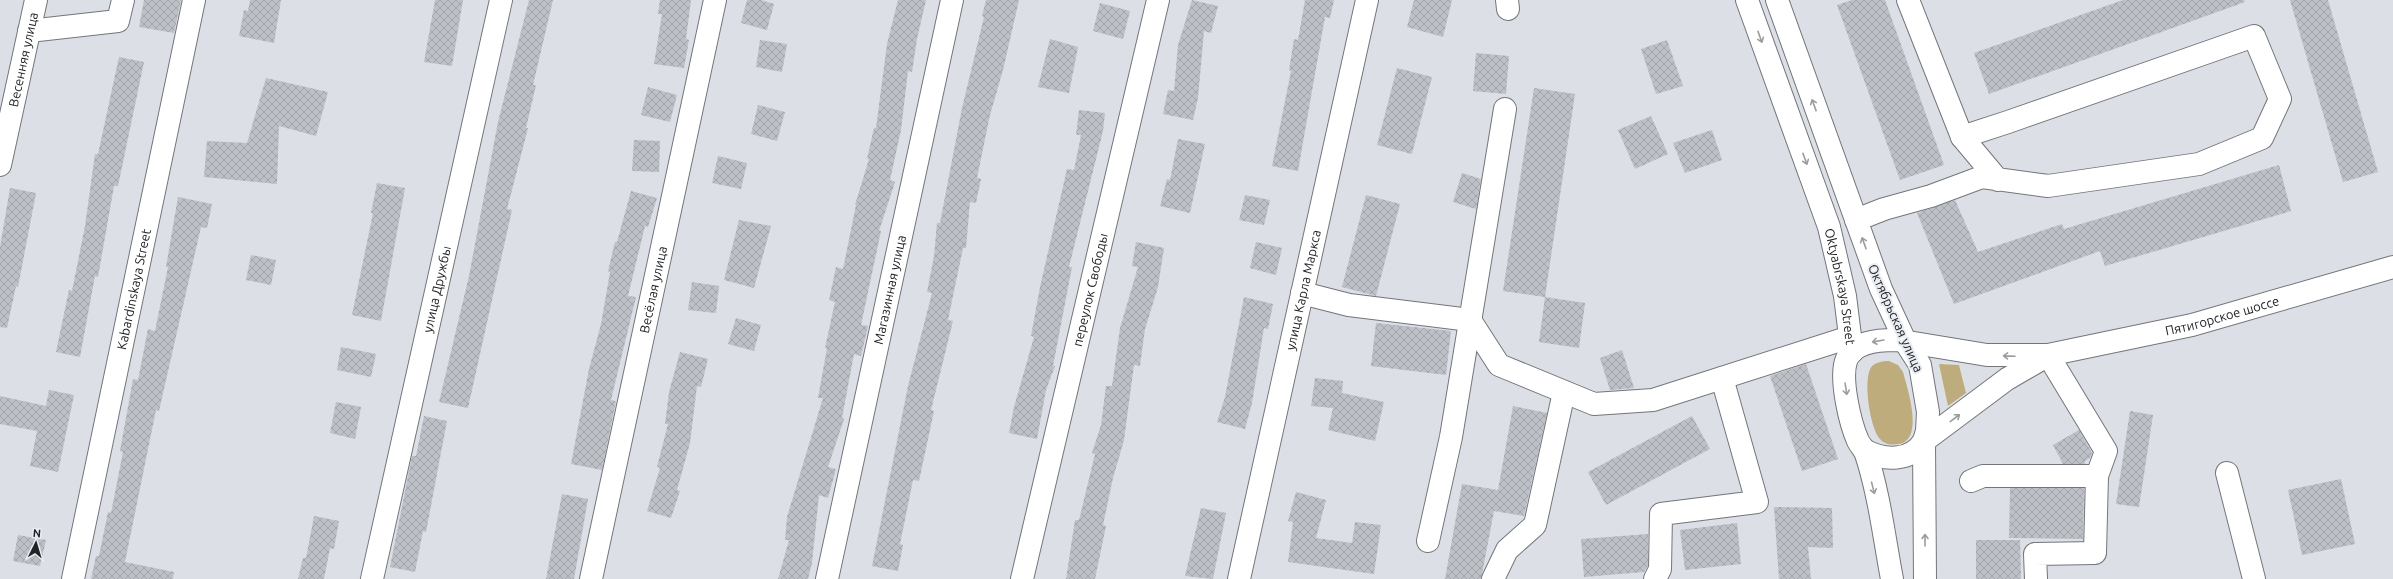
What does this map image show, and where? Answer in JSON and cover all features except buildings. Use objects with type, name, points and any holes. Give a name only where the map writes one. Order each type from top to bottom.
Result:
[{"type":"street","name":"Весенняя улица","points":[[0,165],[36,0]]},
{"type":"street","points":[[29,32],[118,21],[123,0]]},
{"type":"street","name":"Kabardinskaya Street","points":[[73,579],[194,0]]},
{"type":"street","name":"улица Дружбы","points":[[372,579],[502,0]]},
{"type":"street","name":"Весёлая улица","points":[[591,579],[716,0]]},
{"type":"street","name":"Магазинная улица","points":[[827,579],[952,0]]},
{"type":"street","name":"переулок Свободы","points":[[1022,579],[1158,0]]},
{"type":"street","name":"улица Карла Маркса","points":[[1239,579],[1367,0]]},
{"type":"street","name":"Oktyabrskaya Street","points":[[1747,0],[1828,227],[1838,262],[1851,344],[1846,360],[1845,383],[1853,427],[1859,443],[1864,450],[1892,579]]},
{"type":"street","points":[[1777,0],[1856,220],[1884,209],[1931,196],[1982,177],[2048,186],[2199,164],[2262,138],[2280,99],[2254,36],[2008,122],[1962,136]]},
{"type":"street","points":[[1908,0],[1962,136],[1998,180]]},
{"type":"street","points":[[1428,541],[1451,436],[1505,109]]},
{"type":"street","name":"Октябрьская улица","points":[[1856,220],[1881,289],[1906,343],[1920,365],[1924,384],[1928,424],[1924,441]]},
{"type":"street","name":"Пятигорское шоссе","points":[[1470,320],[1499,365],[1594,404],[1653,400],[1722,378],[1851,344],[1864,345],[1880,340],[1896,340],[1906,343],[1987,355],[2048,355],[2192,325],[2393,267]]},
{"type":"street","points":[[1302,293],[1349,305],[1470,320]]},
{"type":"street","points":[[2036,579],[2035,554],[2095,553],[2097,476],[2106,451],[2048,355]]},
{"type":"street","name":"Пятигорское шоссе","points":[[1864,450],[1879,457],[1900,457],[1918,450],[1924,441],[2007,379],[2048,355]]},
{"type":"street","points":[[1655,579],[1660,569],[1661,514],[1757,502],[1722,378]]},
{"type":"street","points":[[1493,579],[1507,550],[1535,526],[1564,392]]},
{"type":"street","points":[[1924,441],[1925,579]]},
{"type":"street","points":[[2227,473],[2254,579]]},
{"type":"street","points":[[1971,481],[1983,476],[2097,476]]},
{"type":"shaded area","points":[[1889,361],[1898,365],[1903,372],[1912,412],[1913,423],[1911,433],[1907,440],[1899,444],[1886,443],[1880,439],[1873,425],[1868,403],[1868,381],[1869,372],[1872,366]]},
{"type":"shaded area","points":[[1939,364],[1959,365],[1966,393],[1948,406]]}]
